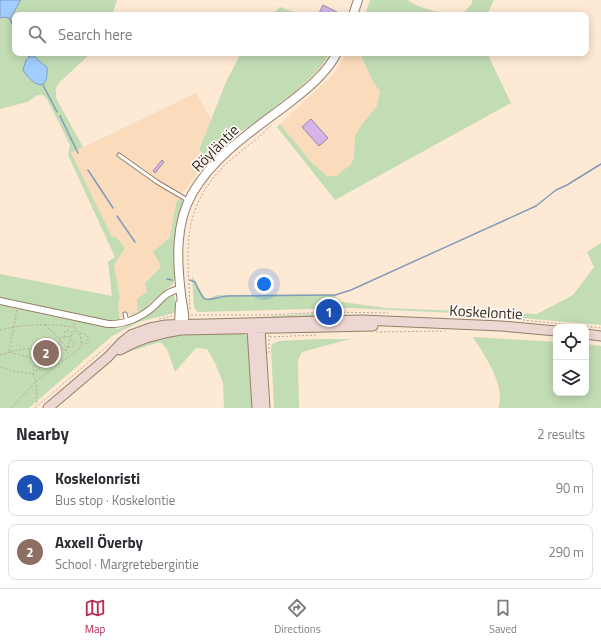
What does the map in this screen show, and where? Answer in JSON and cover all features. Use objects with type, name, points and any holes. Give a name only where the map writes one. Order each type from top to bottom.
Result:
[{"type":"main road","name":"Koskelontie","points":[[48,408],[108,356],[132,342],[182,326],[256,327],[391,325],[414,323],[501,326],[553,331]]},
{"type":"main road","points":[[256,327],[257,408]]},
{"type":"main road","points":[[256,327],[265,408]]},
{"type":"main road","points":[[589,334],[601,336]]},
{"type":"street","points":[[354,12],[358,0]]},
{"type":"street","name":"Röyläntie","points":[[182,326],[184,311],[180,294],[180,231],[185,210],[189,201],[201,180],[219,160],[245,136],[324,73],[335,56]]},
{"type":"street","points":[[0,302],[108,324],[117,324],[127,321],[148,310],[171,291],[180,294]]},
{"type":"lane","points":[[119,155],[156,182],[189,201]]},
{"type":"lane","points":[[125,314],[127,321]]},
{"type":"path","points":[[191,316],[187,252],[188,238],[194,212],[206,188],[226,164],[268,129],[276,120]]},
{"type":"path","points":[[9,352],[18,306]]},
{"type":"path","points":[[76,317],[74,327],[79,334],[82,344]]},
{"type":"path","points":[[0,330],[14,327],[44,325],[74,327]]},
{"type":"path","points":[[44,325],[68,348]]},
{"type":"path","points":[[58,338],[71,336],[76,330]]},
{"type":"path","points":[[65,338],[65,331],[69,331],[73,334]]},
{"type":"path","points":[[375,332],[445,331]]},
{"type":"path","points":[[12,408],[36,380],[68,358],[79,349],[82,344],[86,344],[89,338],[85,334],[79,334]]},
{"type":"path","points":[[270,337],[319,335]]},
{"type":"path","points":[[68,358],[68,348],[71,336]]},
{"type":"path","points":[[58,344],[64,350],[72,346],[75,342],[70,340]]},
{"type":"path","points":[[9,352],[35,359],[62,341]]},
{"type":"path","points":[[0,355],[27,349],[39,352],[43,355],[45,362],[33,374]]},
{"type":"path","points":[[35,359],[33,374],[36,380],[38,406]]},
{"type":"path","points":[[0,367],[13,371],[33,374]]},
{"type":"shaded area","points":[[345,56],[361,56],[371,78],[380,92],[377,106],[362,124],[355,136],[354,158],[351,164],[335,176],[327,176],[312,163],[280,124],[334,74]]},
{"type":"shaded area","points":[[196,93],[211,119],[199,150],[208,158],[176,203],[170,237],[153,252],[160,264],[160,268],[145,283],[147,292],[138,311],[120,318],[118,304],[120,299],[114,265],[125,248],[112,237],[71,153]]},
{"type":"green space","points":[[21,0],[117,0],[113,12],[14,12]]},
{"type":"green space","points":[[370,0],[407,0],[418,6],[437,12],[366,12]]},
{"type":"green space","points":[[472,0],[494,0],[488,12],[465,12],[472,3]]},
{"type":"green space","points":[[280,7],[294,12],[275,12]]},
{"type":"green space","points":[[12,16],[12,56],[88,56],[59,83],[56,88],[56,98],[83,147],[71,153],[112,237],[116,237],[125,248],[114,265],[120,299],[118,304],[120,321],[118,322],[116,329],[122,328],[136,321],[169,296],[174,296],[176,304],[174,313],[139,322],[112,336],[29,408],[0,408],[0,274],[112,296],[108,262],[115,257],[68,155],[70,145],[47,99],[43,95],[38,95],[27,102],[0,109],[0,18],[5,17],[10,19]],"holes":[[[39,61],[44,64],[36,84],[32,80]]]},
{"type":"green space","points":[[239,56],[328,56],[319,69],[297,90],[253,124],[226,141],[208,158],[199,150],[226,82]]},
{"type":"green space","points":[[361,56],[488,56],[511,103],[335,200],[277,127],[280,124],[312,163],[327,176],[336,176],[351,164],[354,158],[355,136],[362,124],[377,106],[380,92],[371,78]]},
{"type":"green space","points":[[179,199],[182,200],[183,203],[176,230],[175,278],[173,284],[143,310],[131,315],[130,314],[138,311],[137,299],[147,292],[145,283],[160,268],[160,264],[153,252],[170,237],[176,203]]},
{"type":"green space","points":[[601,243],[601,325],[476,314],[351,308],[199,312],[196,311],[194,307],[192,276],[205,298],[208,299],[217,295],[335,294],[336,301],[386,308],[537,314],[573,295],[594,267],[587,252]]},
{"type":"green space","points":[[327,313],[327,315],[318,318],[270,319],[272,316]]},
{"type":"green space","points":[[242,332],[248,337],[251,349],[253,408],[223,408],[223,383],[215,363],[207,349],[196,348],[175,372],[167,349],[160,342],[112,357],[138,342],[179,333]]},
{"type":"green space","points":[[473,337],[553,342],[553,396],[589,396],[589,344],[601,346],[601,408],[498,408],[500,400],[497,381]]},
{"type":"green space","points":[[350,339],[302,352],[298,360],[299,408],[274,408],[272,344],[279,341]]},
{"type":"water","points":[[0,0],[21,0],[14,12],[12,12],[10,19],[5,17],[0,18]]},
{"type":"water","points":[[29,57],[36,57],[47,67],[46,81],[43,84],[40,85],[31,80],[23,70],[26,60]]},
{"type":"building","points":[[323,5],[337,12],[320,12]]},
{"type":"building","points":[[311,119],[328,138],[319,146],[302,127]]},
{"type":"building","points":[[162,160],[164,162],[155,173],[153,171]]},
{"type":"waterway","points":[[10,19],[12,24]]},
{"type":"waterway","points":[[43,85],[57,112]]},
{"type":"waterway","points":[[60,116],[78,153]]},
{"type":"waterway","points":[[190,280],[195,282],[202,295],[207,300],[228,296],[335,295],[351,290],[536,206],[556,190],[601,164]]},
{"type":"waterway","points":[[88,170],[113,208]]},
{"type":"waterway","points":[[117,216],[135,242]]},
{"type":"waterway","points":[[167,279],[172,280]]},
{"type":"place","name":"Koskelonristi","points":[[329,312]]},
{"type":"place","name":"Axxell Överby","points":[[46,353]]}]
